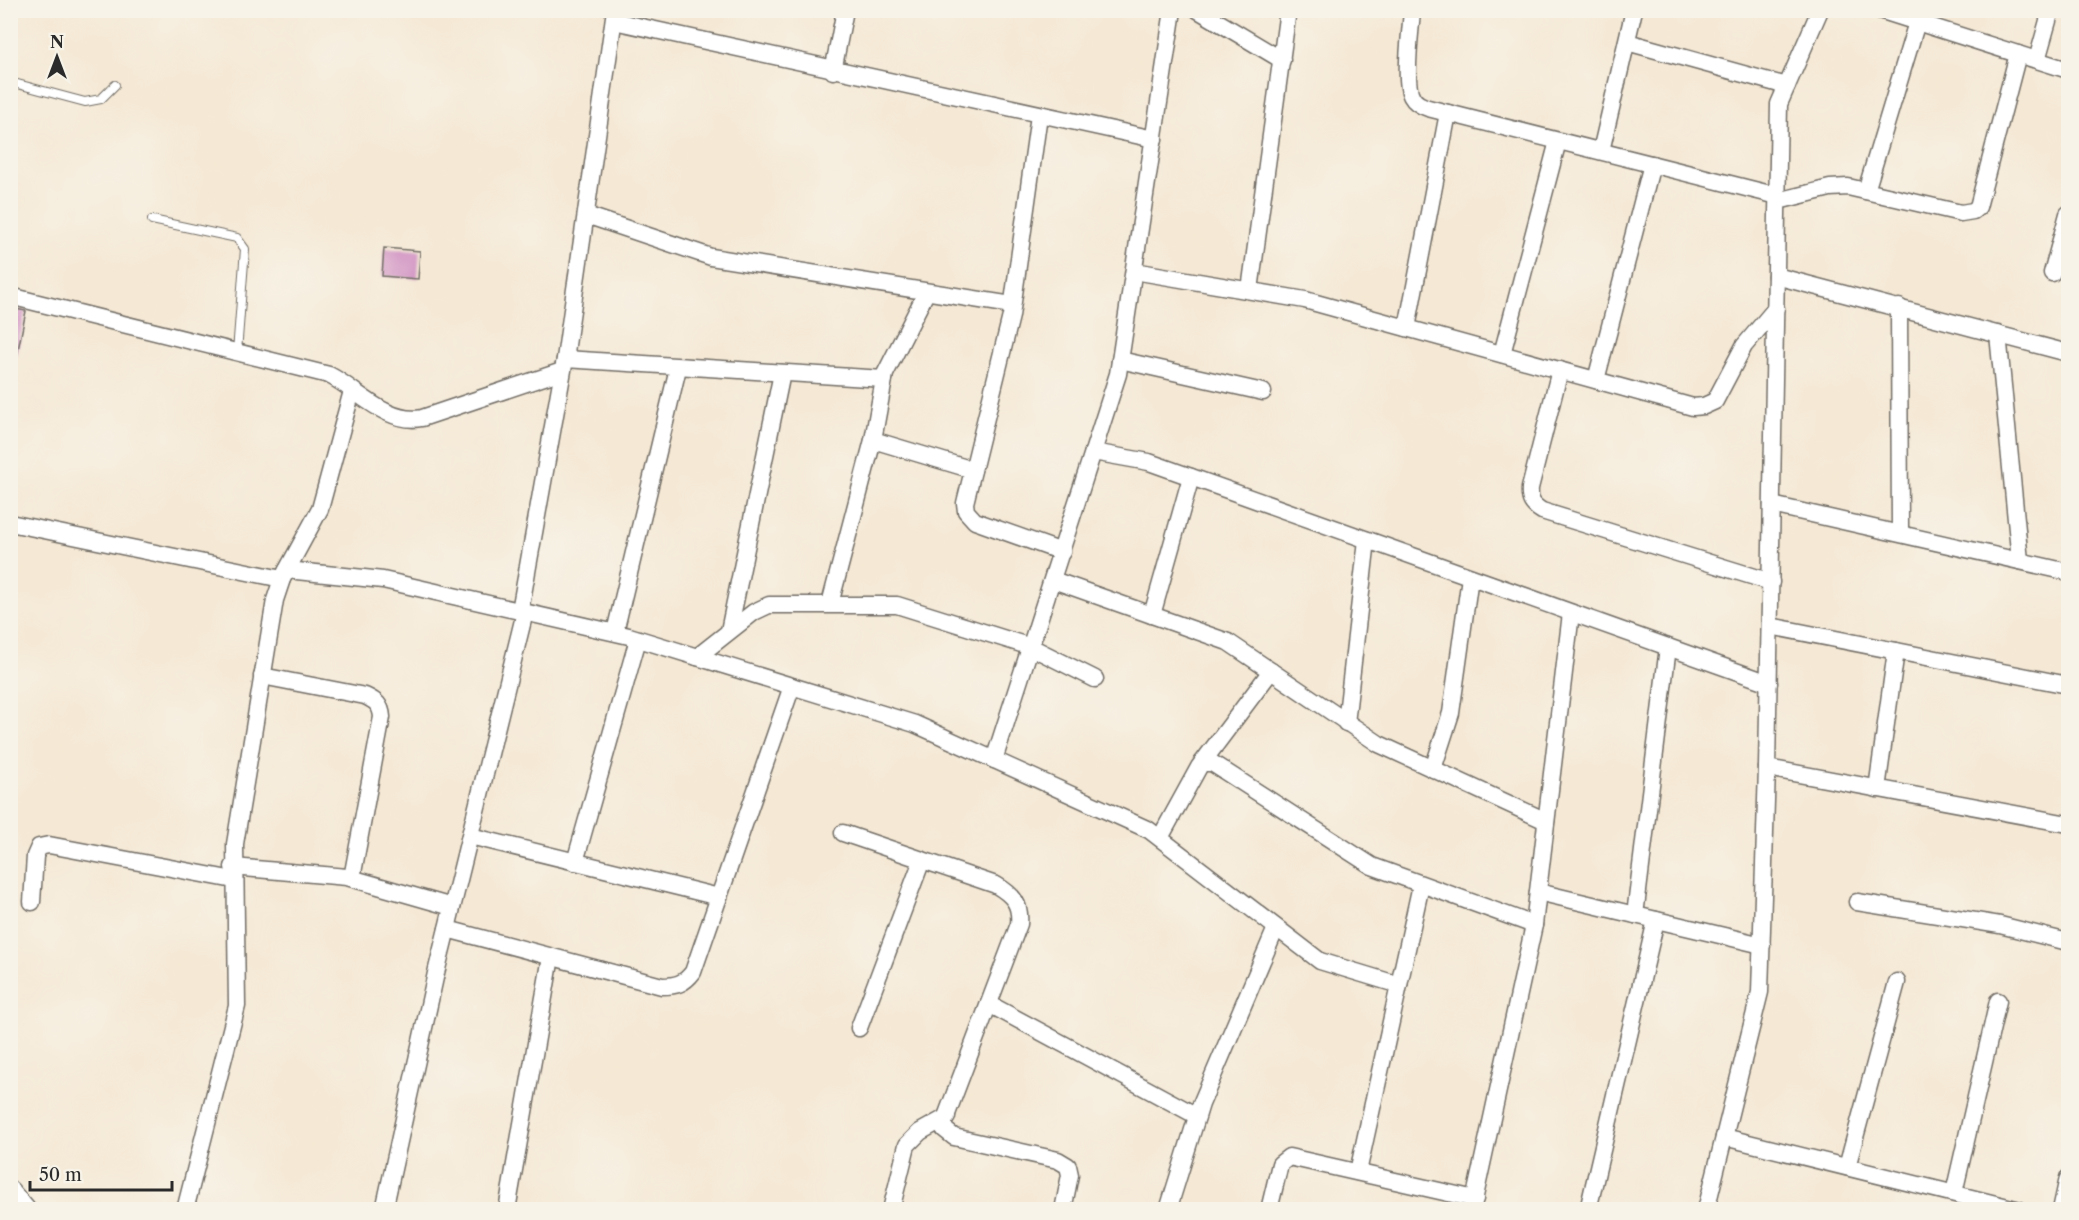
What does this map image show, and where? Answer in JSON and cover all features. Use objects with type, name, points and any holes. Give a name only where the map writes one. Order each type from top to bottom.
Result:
[{"type":"street","points":[[832,71],[845,10]]},
{"type":"street","points":[[994,760],[1062,552],[1120,360],[1173,10]]},
{"type":"street","points":[[1198,10],[1281,60]]},
{"type":"street","points":[[1250,290],[1288,10]]},
{"type":"street","points":[[1412,10],[1409,83],[1411,97],[1428,108],[1778,198],[1838,187],[1866,191],[1961,213],[1973,211],[1978,207],[2018,54]]},
{"type":"street","points":[[1601,151],[1634,10]]},
{"type":"street","points":[[1706,1209],[1760,992],[1769,683],[1779,104],[1820,10]]},
{"type":"street","points":[[1879,10],[2068,70]]},
{"type":"street","points":[[2037,60],[2051,10]]},
{"type":"street","points":[[384,1209],[452,907],[523,612],[564,365],[614,16],[832,71],[1154,139]]},
{"type":"street","points":[[1866,191],[1917,22]]},
{"type":"street","points":[[1627,42],[1787,86]]},
{"type":"street","points":[[1407,328],[1448,113]]},
{"type":"street","points":[[1039,115],[1012,305],[965,503],[969,517],[1062,552]]},
{"type":"street","points":[[1502,354],[1557,141]]},
{"type":"street","points":[[1596,380],[1652,164]]},
{"type":"street","points":[[2052,273],[2068,214]]},
{"type":"street","points":[[586,215],[711,257],[1012,305]]},
{"type":"street","points":[[1134,271],[1305,300],[1693,407],[1704,406],[1715,401],[1744,346],[1776,308]]},
{"type":"street","points":[[1776,276],[2068,353]]},
{"type":"street","points":[[830,604],[873,440],[884,379],[926,293]]},
{"type":"street","points":[[10,296],[329,375],[380,409],[417,419],[564,365],[678,368],[884,379]]},
{"type":"street","points":[[1899,307],[1900,533]]},
{"type":"street","points":[[1998,334],[2019,561]]},
{"type":"street","points":[[1120,360],[1263,392]]},
{"type":"street","points":[[615,632],[678,368]]},
{"type":"street","points":[[1560,370],[1530,488],[1529,497],[1533,505],[1542,511],[1771,582]]},
{"type":"street","points":[[729,631],[782,373]]},
{"type":"street","points":[[185,1209],[237,1006],[235,844],[275,600],[285,574],[320,509],[352,391]]},
{"type":"street","points":[[873,440],[973,470]]},
{"type":"street","points":[[1093,452],[1149,462],[1769,683]]},
{"type":"street","points":[[1152,615],[1191,477]]},
{"type":"street","points":[[1772,505],[2068,572]]},
{"type":"street","points":[[10,523],[285,574],[383,580],[615,632],[915,724],[1160,838],[1276,928],[1328,965],[1399,985]]},
{"type":"street","points":[[1346,723],[1367,540]]},
{"type":"street","points":[[1433,769],[1451,713],[1470,577]]},
{"type":"street","points":[[1053,580],[1228,642],[1379,744],[1546,821]]},
{"type":"street","points":[[697,657],[754,612],[769,605],[897,605],[1031,647],[1095,679]]},
{"type":"street","points":[[1269,1209],[1280,1164],[1284,1158],[1295,1157],[1474,1204],[1534,925],[1571,613]]},
{"type":"street","points":[[1770,626],[2068,685]]},
{"type":"street","points":[[576,862],[638,639]]},
{"type":"street","points":[[1635,915],[1668,647]]},
{"type":"street","points":[[1877,789],[1896,651]]},
{"type":"street","points":[[1160,838],[1202,764],[1271,671]]},
{"type":"street","points":[[262,676],[365,696],[376,701],[381,709],[382,717],[352,878]]},
{"type":"street","points":[[447,929],[662,986],[675,986],[687,981],[693,972],[792,686]]},
{"type":"street","points":[[1202,764],[1212,763],[1372,866],[1534,925]]},
{"type":"street","points":[[1767,768],[2068,824]]},
{"type":"street","points":[[843,833],[996,885],[1011,895],[1018,904],[1019,924],[946,1117],[945,1129],[954,1137],[1058,1160],[1068,1166],[1070,1175],[1063,1209]]},
{"type":"street","points":[[470,836],[719,897]]},
{"type":"street","points":[[32,902],[35,856],[39,847],[49,845],[234,874],[352,878],[452,907]]},
{"type":"street","points":[[859,1028],[922,860]]},
{"type":"street","points":[[1358,1172],[1421,885]]},
{"type":"street","points":[[1538,892],[1762,945]]},
{"type":"street","points":[[1857,902],[2000,925],[2068,942]]},
{"type":"street","points":[[1588,1209],[1656,920]]},
{"type":"street","points":[[1168,1209],[1197,1116],[1276,928]]},
{"type":"street","points":[[507,1209],[551,957]]},
{"type":"street","points":[[1846,1167],[1898,982]]},
{"type":"street","points":[[1954,1193],[1998,1000]]},
{"type":"street","points":[[989,1004],[1197,1116]]},
{"type":"street","points":[[891,1209],[908,1145],[920,1132],[946,1117]]},
{"type":"street","points":[[1724,1137],[2020,1209]]},
{"type":"street","points":[[2061,1209],[2068,1178]]},
{"type":"street","points":[[10,1189],[28,1209]]},
{"type":"lane","points":[[10,81],[85,102],[101,99],[115,85]]},
{"type":"lane","points":[[152,220],[237,238],[243,243],[245,249],[237,352]]},
{"type":"building","points":[[384,248],[420,251],[418,279],[382,276]]},
{"type":"building","points":[[10,308],[26,311],[17,355],[10,353]]}]
